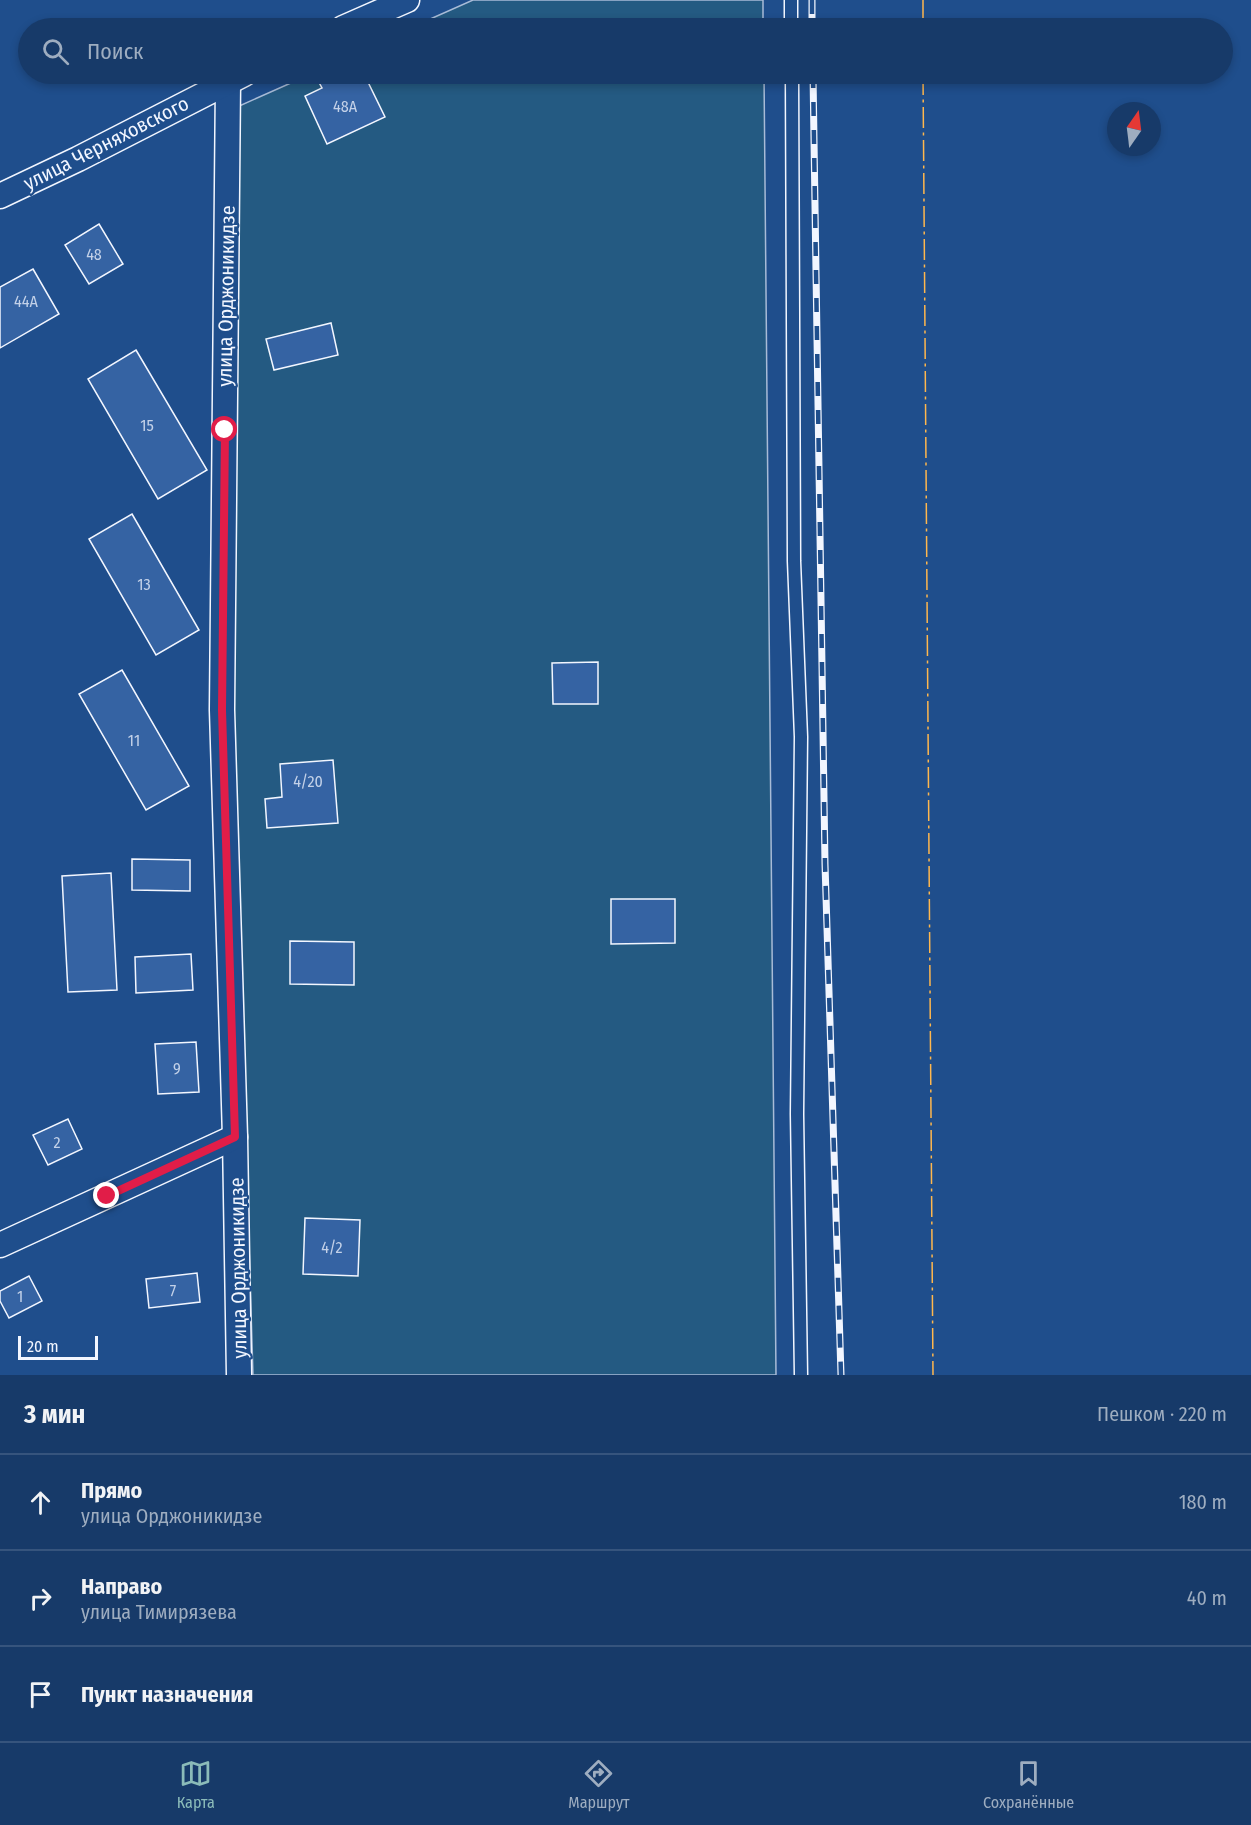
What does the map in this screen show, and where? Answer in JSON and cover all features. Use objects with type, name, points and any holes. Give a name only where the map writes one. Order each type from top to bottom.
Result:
[{"type":"street","points":[[366,18],[407,0]]},
{"type":"street","name":"улица Черняховского","points":[[0,196],[78,159],[223,84]]},
{"type":"street","name":"улица Орджоникидзе","points":[[236,84],[222,710],[235,1137],[239,1375]]},
{"type":"street","points":[[0,1245],[235,1137]]},
{"type":"lane","points":[[791,0],[791,18]]},
{"type":"lane","points":[[792,84],[795,561],[801,737],[797,1114],[801,1375]]},
{"type":"shaded area","points":[[473,0],[763,0],[763,18],[432,18]]},
{"type":"shaded area","points":[[289,84],[764,84],[776,1375],[253,1375],[230,626],[237,107]]},
{"type":"building","points":[[320,84],[369,84],[385,117],[327,144],[305,96],[322,88]]},
{"type":"building","points":[[99,224],[123,264],[89,284],[65,245]]},
{"type":"building","points":[[33,269],[59,314],[0,348],[0,287]]},
{"type":"building","points":[[331,323],[338,355],[274,370],[266,339]]},
{"type":"building","points":[[136,350],[207,470],[158,499],[88,379]]},
{"type":"building","points":[[132,514],[199,630],[156,655],[89,539]]},
{"type":"building","points":[[598,662],[598,704],[553,704],[552,663]]},
{"type":"building","points":[[122,670],[189,786],[146,810],[79,694]]},
{"type":"building","points":[[333,760],[338,823],[267,828],[265,799],[282,797],[280,764]]},
{"type":"building","points":[[132,859],[190,860],[190,891],[132,890]]},
{"type":"building","points":[[111,873],[117,990],[68,992],[62,876]]},
{"type":"building","points":[[611,899],[675,899],[675,943],[611,944]]},
{"type":"building","points":[[290,941],[354,942],[354,985],[290,984]]},
{"type":"building","points":[[191,954],[193,990],[136,993],[135,957]]},
{"type":"building","points":[[196,1042],[199,1092],[158,1094],[155,1044]]},
{"type":"building","points":[[68,1119],[82,1149],[48,1165],[33,1135]]},
{"type":"building","points":[[305,1218],[360,1220],[358,1276],[303,1274]]},
{"type":"building","points":[[197,1273],[200,1302],[149,1308],[146,1279]]},
{"type":"building","points":[[29,1276],[42,1301],[9,1318],[0,1301],[0,1291]]},
{"type":"railway","points":[[812,0],[812,18]]},
{"type":"railway","points":[[813,84],[825,864],[841,1375]]},
{"type":"power","points":[[923,0],[923,18]]},
{"type":"power","points":[[923,84],[933,1375]]},
{"type":"route","points":[[107,1196],[235,1137],[222,710],[225,430]]}]
